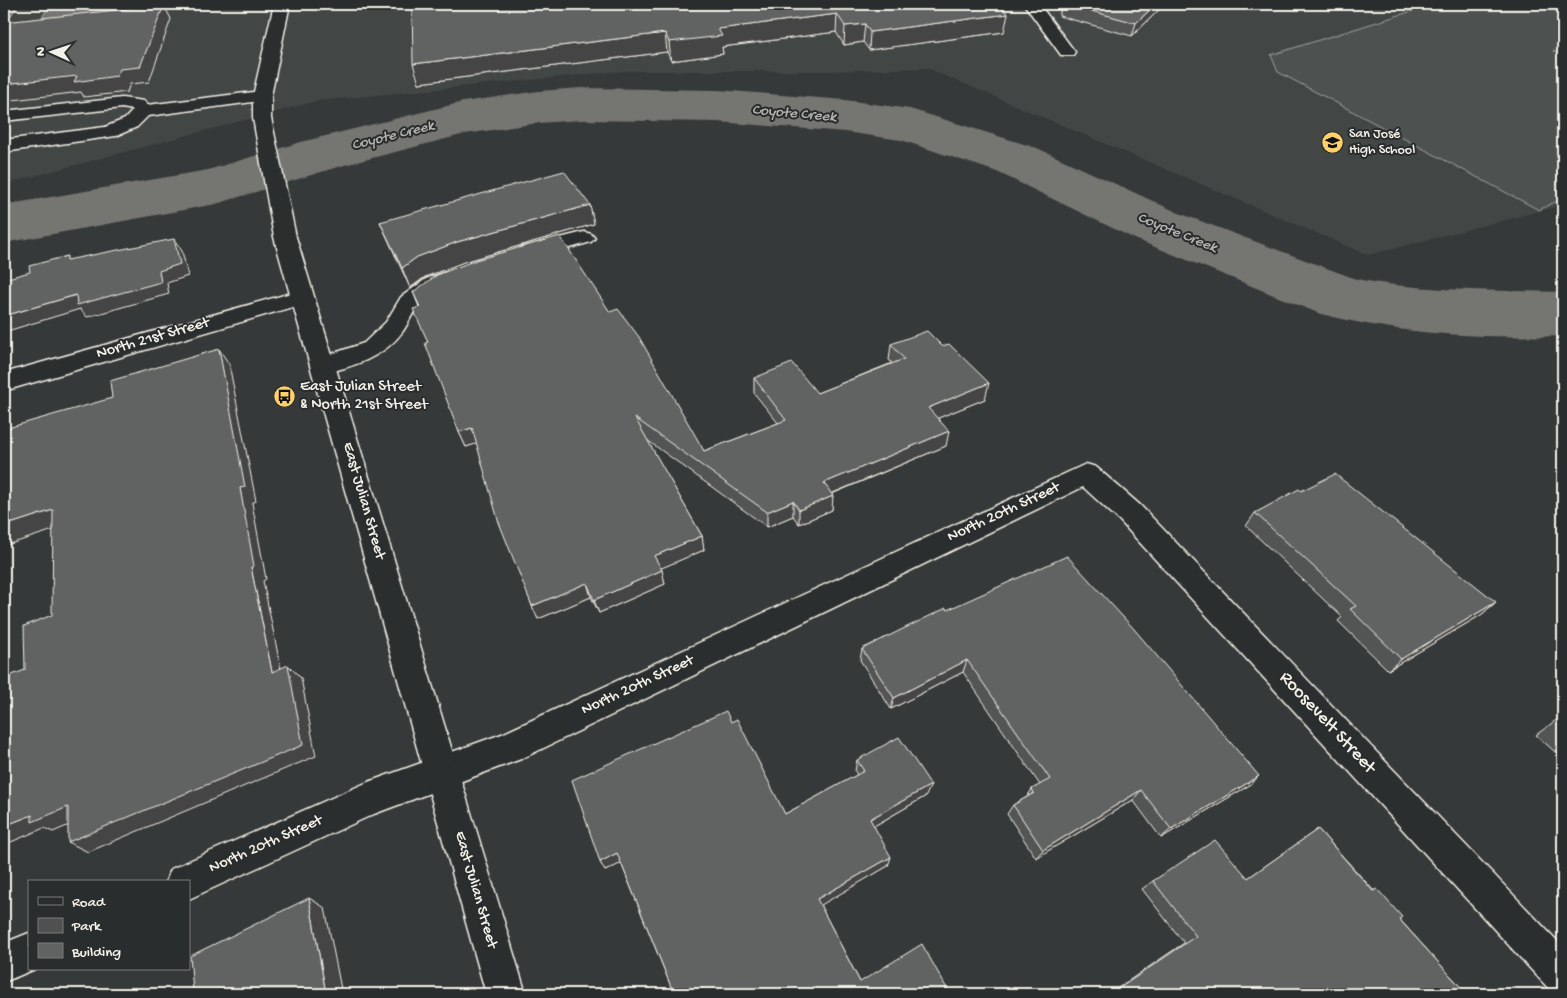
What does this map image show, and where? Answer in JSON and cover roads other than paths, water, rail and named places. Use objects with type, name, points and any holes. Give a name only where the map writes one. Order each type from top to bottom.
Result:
[{"type":"main road","name":"East Julian Street","points":[[282,4],[262,96],[262,118],[285,237],[506,994]]},
{"type":"main road","points":[[1031,4],[1067,52]]},
{"type":"main road","points":[[4,146],[109,132],[131,123],[142,111],[262,96]]},
{"type":"main road","points":[[4,116],[122,103],[138,105],[142,111]]},
{"type":"main road","points":[[509,258],[584,238]]},
{"type":"main road","points":[[323,366],[372,348],[394,327],[409,302],[434,284],[465,272]]},
{"type":"main road","name":"North 21st Street","points":[[4,382],[302,297]]},
{"type":"main road","name":"North 20th Street","points":[[188,880],[368,799],[509,748],[1086,474]]},
{"type":"main road","name":"Roosevelt Street","points":[[1086,474],[1130,513],[1563,975]]},
{"type":"main road","points":[[4,963],[28,952]]},
{"type":"waterway","name":"Coyote Creek","points":[[4,224],[216,186],[321,154],[463,118],[539,107],[581,104],[718,106],[845,116],[910,125],[1017,160],[1157,226],[1342,298],[1382,306],[1461,314],[1563,314]]},
{"type":"place","name":"San José High School","points":[[1333,142]]},
{"type":"place","name":"East Julian Street & North 21st Street","points":[[284,396]]}]
